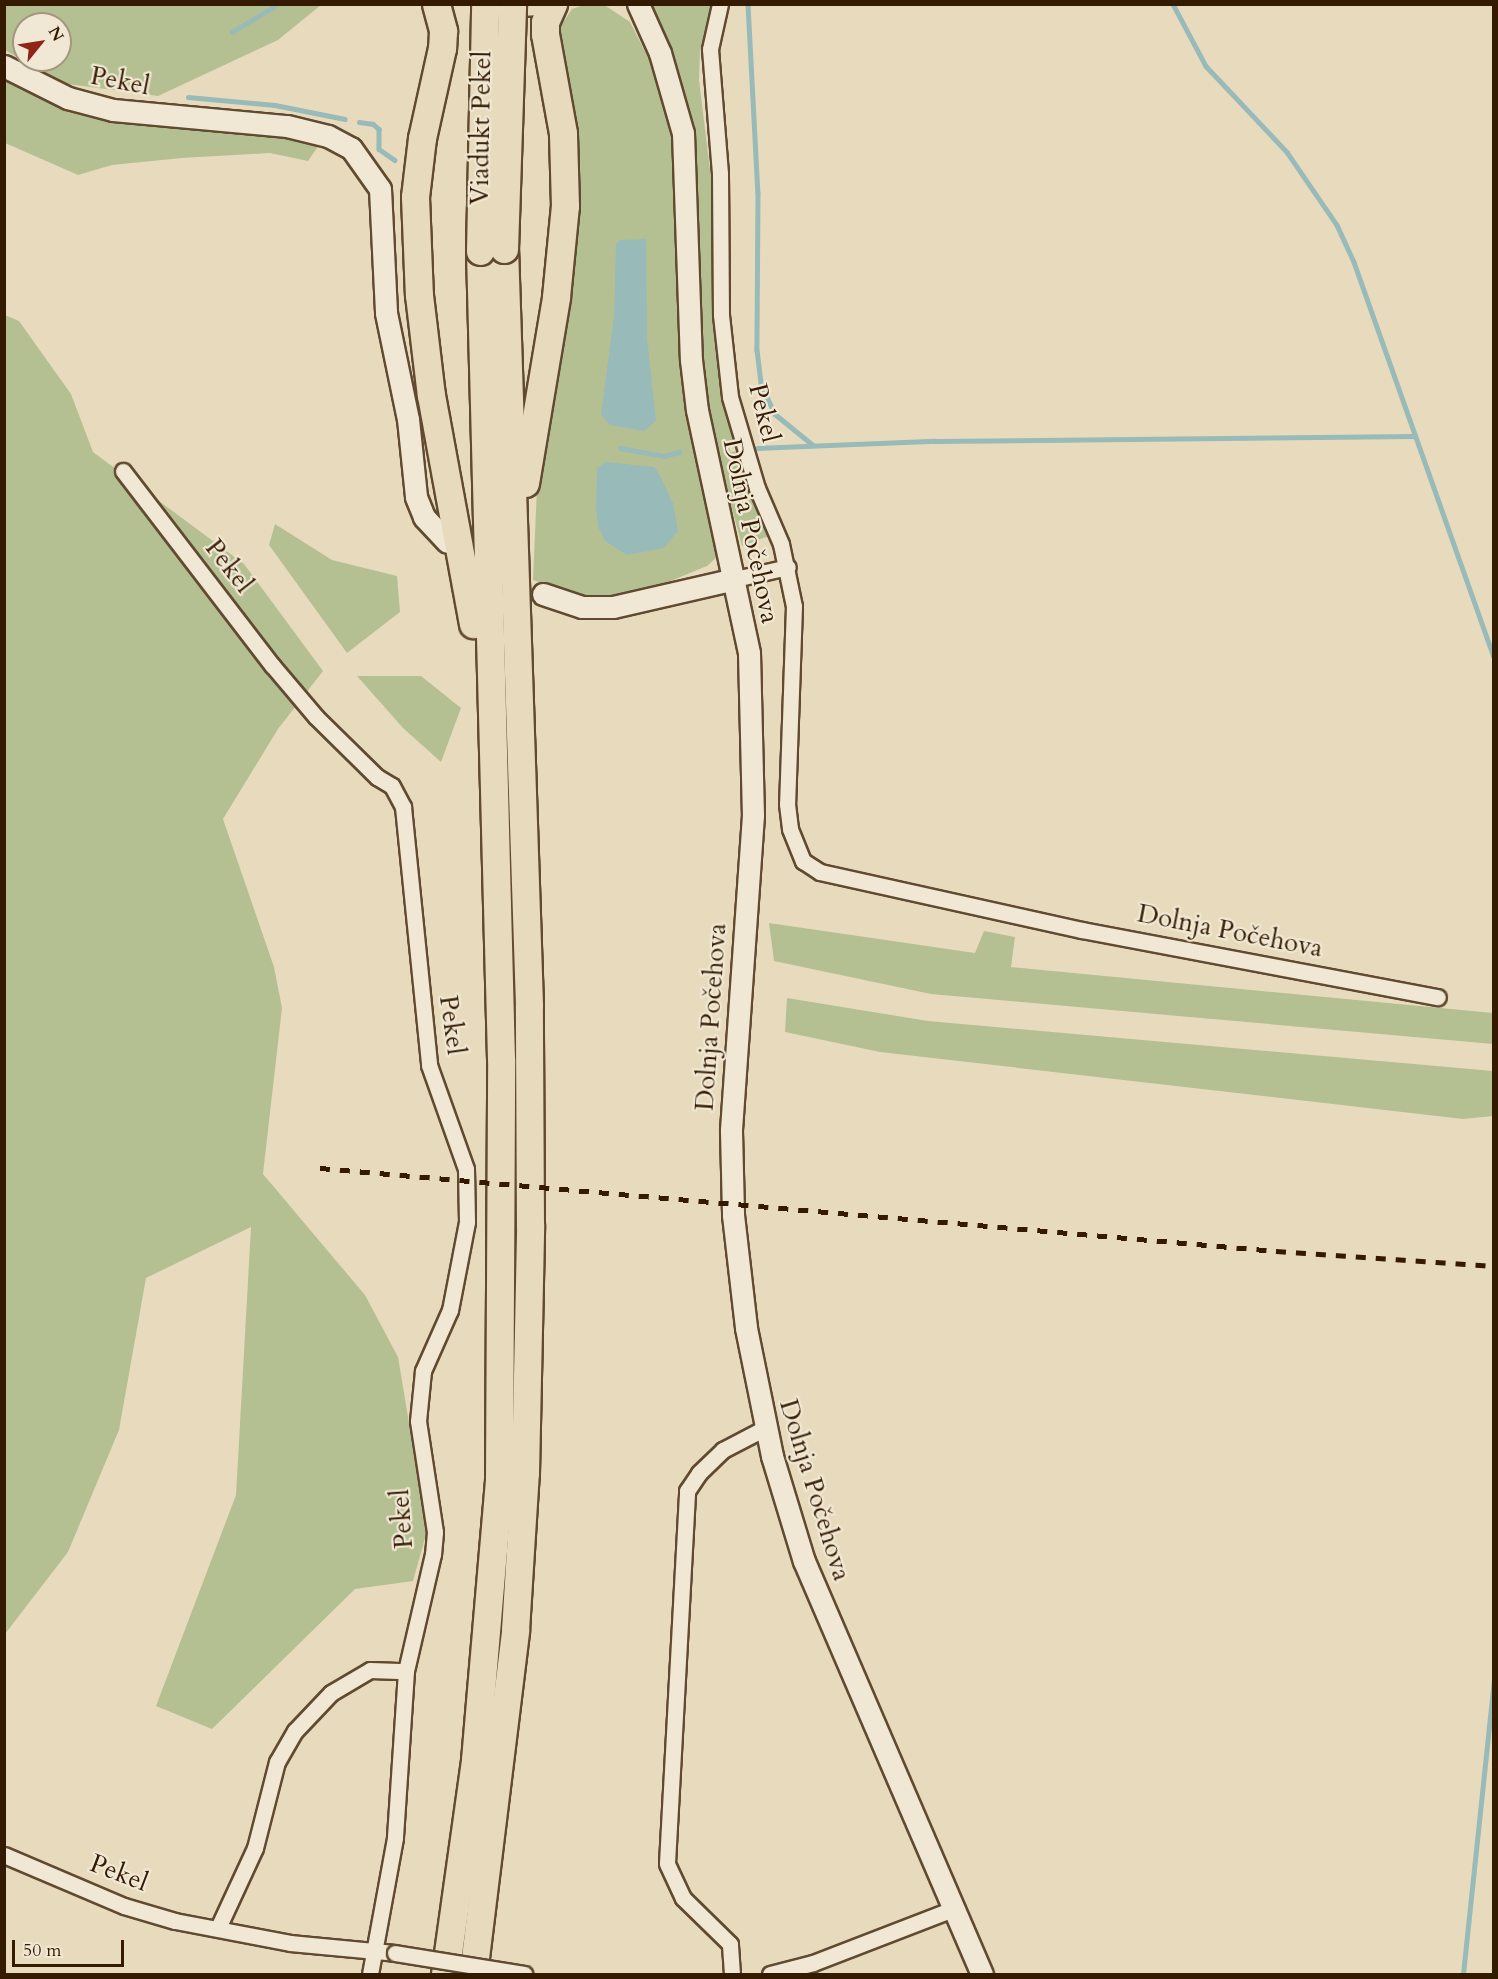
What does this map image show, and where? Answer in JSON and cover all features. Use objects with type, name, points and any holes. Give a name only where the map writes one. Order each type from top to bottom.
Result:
[{"type":"highway","points":[[436,4],[443,31],[442,48],[422,138],[415,198],[419,295],[431,394],[473,614],[476,687],[490,721]]},
{"type":"highway","name":"Viadukt Pekel","points":[[485,4],[492,250]]},
{"type":"highway","name":"Viadukt Pekel","points":[[492,250],[513,4]]},
{"type":"highway","points":[[530,595],[525,575],[525,488],[556,297],[565,206],[563,133],[545,34],[545,22],[553,4]]},
{"type":"highway","points":[[445,1974],[475,1760],[499,1478],[501,1070],[490,721],[492,250]]},
{"type":"highway","points":[[473,1974],[515,1630],[525,1473],[530,1225],[530,595],[492,250]]},
{"type":"main road","points":[[480,4],[518,8],[541,4]]},
{"type":"main road","points":[[622,4],[650,31]]},
{"type":"main road","name":"Dolnja Počehova","points":[[638,4],[650,31],[683,134],[691,360],[708,464],[735,579],[749,653],[753,815],[731,1097],[733,1215],[746,1328],[765,1428],[804,1561],[982,1974]]},
{"type":"main road","name":"Pekel","points":[[4,66],[68,98],[112,110],[287,126],[328,136],[351,148],[380,189],[386,313],[408,418],[416,497],[424,517],[447,542]]},
{"type":"main road","points":[[530,595],[582,607],[614,607],[735,579]]},
{"type":"street","name":"Pekel","points":[[720,4],[710,49],[710,82],[720,174],[721,315],[730,397],[757,488],[788,567],[794,606],[787,804],[790,829]]},
{"type":"street","name":"Pekel","points":[[123,471],[272,665],[316,717],[378,777],[392,786],[403,807],[429,1065],[466,1169],[467,1222],[450,1310],[423,1371],[418,1421],[435,1532],[434,1554],[406,1671],[395,1838],[369,1974]]},
{"type":"street","points":[[735,579],[788,567]]},
{"type":"street","name":"Dolnja Počehova","points":[[790,829],[803,861],[820,872],[1082,930],[1438,997]]},
{"type":"street","points":[[732,1974],[730,1944],[683,1898],[667,1863],[687,1491],[699,1473],[723,1450],[765,1428]]},
{"type":"street","points":[[218,1928],[255,1848],[276,1762],[295,1731],[331,1693],[370,1670],[406,1671]]},
{"type":"street","name":"Pekel","points":[[4,1855],[124,1906],[218,1928],[290,1942],[395,1953],[525,1974]]},
{"type":"street","points":[[770,1974],[813,1963],[953,1909]]},
{"type":"green space","points":[[5,5],[321,5],[278,40],[158,96],[60,83],[42,72],[72,72],[72,12],[12,12],[12,54],[5,50]]},
{"type":"green space","points":[[584,5],[606,6],[630,22],[655,71],[670,117],[675,149],[686,400],[718,556],[707,566],[651,589],[607,598],[588,598],[533,580],[537,487],[548,386],[558,30],[572,9]]},
{"type":"green space","points":[[646,5],[712,5],[700,52],[699,80],[713,194],[715,333],[735,443],[728,446],[731,452],[736,451],[769,536],[742,546],[715,444],[701,362],[697,185],[688,113],[672,58]]},
{"type":"green space","points":[[5,79],[54,102],[110,120],[314,140],[319,145],[308,161],[270,153],[182,158],[112,165],[78,175],[5,143]]},
{"type":"green space","points":[[5,315],[19,321],[71,394],[93,452],[244,564],[323,671],[278,729],[223,819],[274,967],[282,1008],[263,1174],[365,1295],[398,1357],[427,1531],[413,1581],[355,1589],[212,1729],[156,1706],[236,1495],[251,1227],[146,1278],[119,1430],[68,1552],[5,1634]]},
{"type":"green space","points":[[275,524],[332,560],[397,576],[400,612],[347,653],[269,545]]},
{"type":"green space","points":[[357,676],[421,676],[461,708],[441,762],[403,728]]},
{"type":"green space","points":[[769,923],[975,953],[984,931],[1015,937],[1011,967],[1493,1013],[1493,1044],[931,994],[774,961]]},
{"type":"green space","points":[[787,998],[928,1021],[1493,1071],[1493,1116],[1463,1119],[880,1052],[785,1032]]},
{"type":"water","points":[[646,239],[647,337],[656,421],[644,431],[610,425],[601,415],[614,316],[616,244],[620,240]]},
{"type":"water","points":[[606,462],[654,467],[658,472],[673,503],[678,531],[664,548],[627,555],[605,541],[598,527],[596,508],[597,468]]},
{"type":"waterway","points":[[232,32],[278,4]]},
{"type":"waterway","points":[[748,4],[758,193],[757,350],[761,384],[775,414],[813,445]]},
{"type":"waterway","points":[[1173,4],[1206,66],[1287,152],[1337,225],[1354,262],[1494,657]]},
{"type":"waterway","points":[[188,97],[275,105],[345,119]]},
{"type":"waterway","points":[[359,122],[373,124],[379,129],[379,149],[395,160]]},
{"type":"waterway","points":[[757,448],[935,441],[1415,436]]},
{"type":"waterway","points":[[620,448],[664,456],[679,452]]},
{"type":"waterway","points":[[1463,1974],[1494,1679]]},
{"type":"railway","points":[[320,1168],[1276,1251],[1494,1266]]}]
